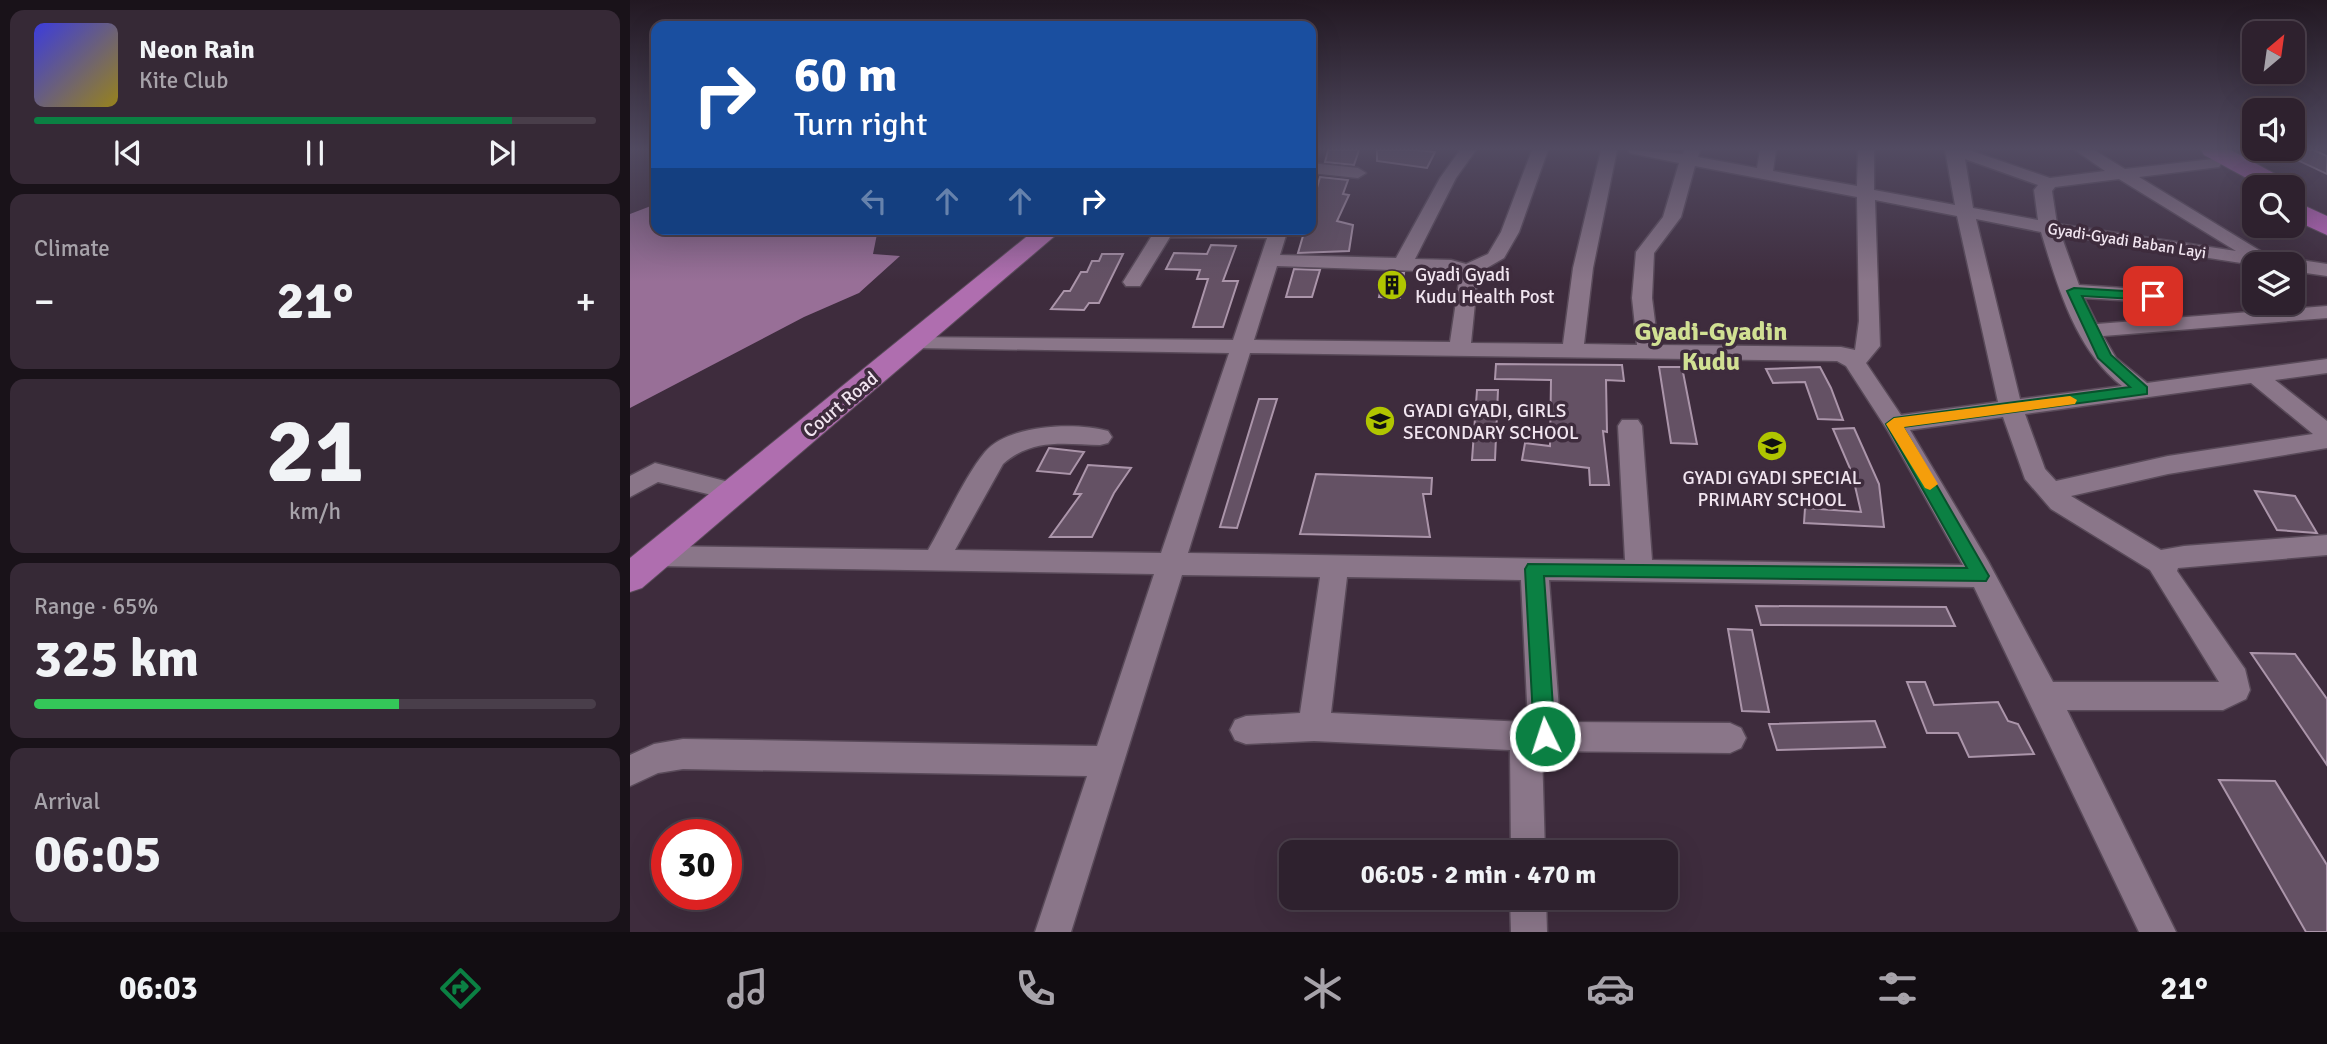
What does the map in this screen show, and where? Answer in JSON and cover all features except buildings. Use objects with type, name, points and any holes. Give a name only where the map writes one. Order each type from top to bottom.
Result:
[{"type":"highway","points":[[2305,200],[2327,212]]},
{"type":"highway","points":[[2305,215],[2327,227]]},
{"type":"main road","name":"Court Road","points":[[630,578],[643,556],[716,487],[1026,235]]},
{"type":"main road","name":"Court Road","points":[[643,556],[915,342],[1044,235]]},
{"type":"street","points":[[1403,264],[1440,193]]},
{"type":"street","points":[[1269,260],[1451,266],[1467,271],[1495,258],[1510,232],[1524,193]]},
{"type":"street","points":[[1573,350],[1583,268],[1599,193]]},
{"type":"street","points":[[1648,351],[1642,298],[1645,252],[1658,243],[1669,226],[1679,193]]},
{"type":"street","points":[[1962,193],[2011,408],[2034,473],[2050,492],[2163,565]]},
{"type":"street","points":[[2043,193],[2050,228],[2091,331],[2108,362],[2142,390]]},
{"type":"street","points":[[2155,193],[2251,252]]},
{"type":"street","points":[[1854,360],[1863,355],[1869,346],[1870,274],[1865,194]]},
{"type":"street","name":"Gyadi-Gyadi Baban Layi","points":[[1865,194],[2050,228],[2242,257]]},
{"type":"street","points":[[1133,282],[1161,235]]},
{"type":"street","points":[[1053,932],[1277,235]]},
{"type":"street","name":"Gyadi-Gyadi Baban Layi","points":[[2305,267],[2327,270]]},
{"type":"street","points":[[1460,349],[1470,276],[1467,271]]},
{"type":"street","points":[[2074,291],[2153,296]]},
{"type":"street","points":[[2091,331],[2327,312]]},
{"type":"street","points":[[915,342],[1832,352],[1854,360],[1894,424],[2045,696],[2158,932]]},
{"type":"street","points":[[1894,424],[2327,366]]},
{"type":"street","points":[[2255,375],[2327,433]]},
{"type":"street","points":[[1630,426],[1639,570]]},
{"type":"street","points":[[936,559],[994,458],[1006,446],[1023,437],[1100,437]]},
{"type":"street","points":[[2050,492],[2168,465],[2327,440]]},
{"type":"street","points":[[630,488],[655,472],[716,487]]},
{"type":"street","points":[[2045,696],[2223,696],[2235,690],[2234,678],[2163,572],[2163,565],[2167,559],[2184,556],[2327,545]]},
{"type":"street","points":[[643,556],[1980,576]]},
{"type":"street","points":[[1314,727],[1335,566]]},
{"type":"street","points":[[1529,840],[1535,736],[1534,569]]},
{"type":"street","points":[[1246,730],[1314,727],[1535,736],[1730,738]]},
{"type":"street","points":[[630,771],[654,759],[683,754],[1108,761]]},
{"type":"street","points":[[1528,910],[1529,932]]},
{"type":"shaded area","points":[[651,206],[651,235],[877,235],[873,254],[900,256],[859,293],[804,317],[630,408],[630,214]]},
{"type":"slow traffic","points":[[1930,484],[1894,424],[2070,400]]},
{"type":"place","name":"Gyadi Gyadi Kudu Health Post","points":[[1392,285]]},
{"type":"place","name":"GYADI GYADI, GIRLS SECONDARY SCHOOL","points":[[1380,421]]},
{"type":"place","name":"GYADI GYADI SPECIAL PRIMARY SCHOOL","points":[[1772,446]]},
{"type":"district","name":"Gyadi-Gyadin Kudu","points":[[1711,346]]},
{"type":"route","points":[[1545,736],[1534,569],[1980,576],[1894,424],[2142,390],[2105,358],[2074,291],[2153,296]]}]
